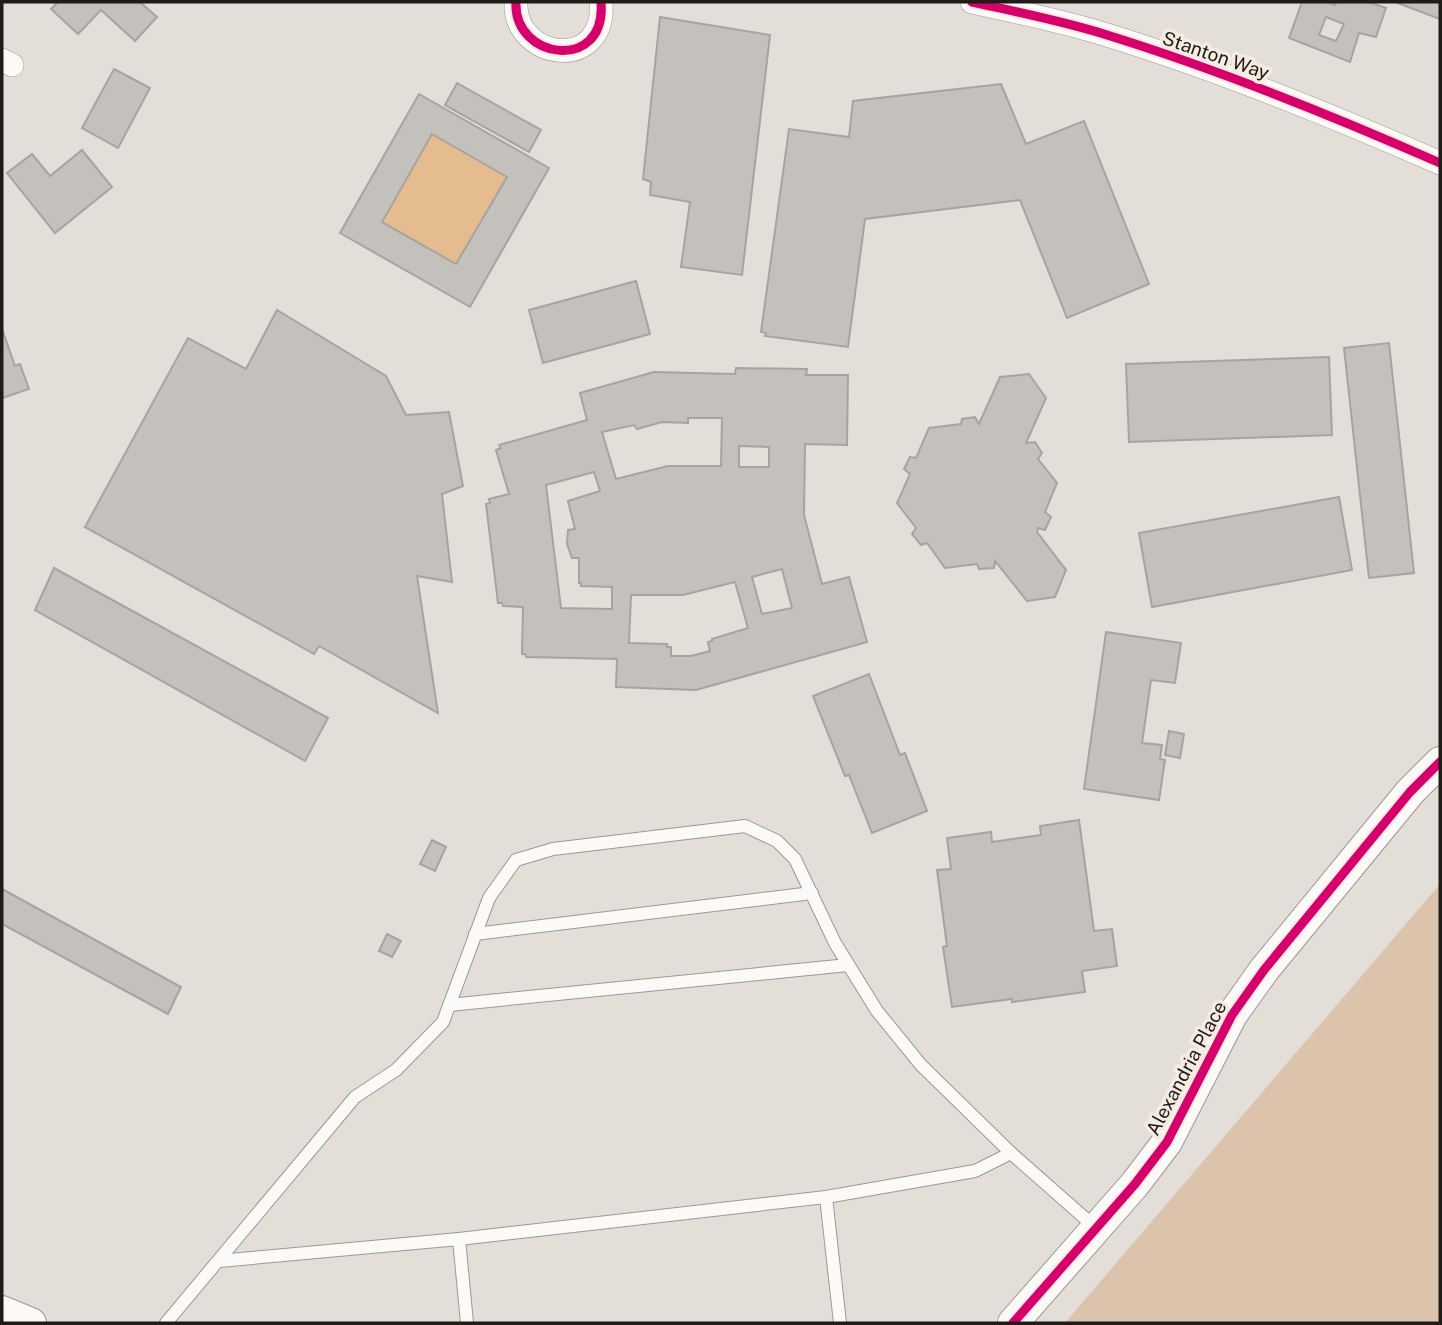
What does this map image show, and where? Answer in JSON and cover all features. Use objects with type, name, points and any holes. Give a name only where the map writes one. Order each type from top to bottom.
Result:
[{"type":"street","points":[[516,2],[519,24],[527,37],[559,51],[575,51],[588,42],[602,17],[601,2]]},
{"type":"street","name":"Stanton Way","points":[[972,2],[1107,35],[1346,121],[1440,163]]},
{"type":"street","name":"Alexandria Place","points":[[1013,1323],[1135,1184],[1167,1142],[1232,1015],[1264,970],[1410,792],[1440,762]]},
{"type":"street","points":[[2,1311],[31,1323]]},
{"type":"lane","points":[[166,1323],[355,1097],[396,1070],[443,1022],[489,898],[516,860],[553,849],[731,827],[744,826],[777,841],[795,859],[848,965],[877,1011],[921,1065],[1011,1153],[1097,1228]]},
{"type":"lane","points":[[475,934],[812,893]]},
{"type":"lane","points":[[449,1005],[848,965]]},
{"type":"lane","points":[[219,1261],[459,1239],[826,1196],[975,1171],[1011,1153]]},
{"type":"lane","points":[[826,1196],[840,1323]]},
{"type":"lane","points":[[459,1239],[467,1323]]},
{"type":"shaded area","points":[[432,134],[507,177],[456,264],[382,222]]},
{"type":"shaded area","points":[[1440,884],[1440,1323],[1065,1323]]},
{"type":"building","points":[[58,2],[140,2],[157,17],[135,41],[101,10],[78,34],[51,9]]},
{"type":"building","points":[[1302,2],[1327,2],[1335,5],[1336,2],[1368,2],[1386,8],[1376,37],[1359,33],[1350,62],[1289,38]],"holes":[[[1326,17],[1344,24],[1336,41],[1319,35]]]},
{"type":"building","points":[[1395,2],[1440,2],[1440,19]]},
{"type":"building","points":[[660,17],[770,35],[742,275],[681,267],[690,202],[650,195],[651,182],[643,179]]},
{"type":"building","points":[[114,69],[150,88],[118,148],[82,128]]},
{"type":"building","points":[[457,83],[541,130],[529,152],[445,105]]},
{"type":"building","points":[[1001,84],[1026,144],[1084,121],[1149,284],[1067,318],[1020,200],[865,219],[848,347],[765,336],[766,333],[761,332],[789,129],[849,137],[853,101]]},
{"type":"building","points":[[419,94],[549,168],[470,307],[340,233]],"holes":[[[432,134],[507,177],[456,264],[382,222]]]},
{"type":"building","points":[[82,150],[112,187],[55,233],[7,173],[32,154],[50,176]]},
{"type":"building","points":[[636,281],[650,334],[543,363],[529,310]]},
{"type":"building","points":[[277,310],[386,376],[406,415],[449,412],[463,486],[442,494],[452,582],[417,576],[438,713],[319,646],[314,654],[85,527],[188,338],[246,369]]},
{"type":"building","points":[[2,329],[15,366],[20,364],[29,389],[2,398]]},
{"type":"building","points":[[1389,343],[1414,573],[1369,578],[1344,348]]},
{"type":"building","points":[[1329,357],[1332,435],[1129,442],[1126,364]]},
{"type":"building","points":[[736,368],[807,369],[806,375],[848,375],[847,445],[805,444],[804,515],[822,584],[849,577],[867,642],[696,690],[616,687],[617,659],[526,657],[522,654],[523,607],[503,606],[498,603],[486,504],[490,503],[489,499],[509,494],[496,450],[501,448],[499,445],[587,420],[580,393],[654,372],[735,374]],"holes":[[[688,418],[722,418],[721,466],[668,466],[616,479],[602,432],[634,425],[637,429],[662,422],[688,423]],[[739,446],[769,447],[769,467],[739,467]],[[594,472],[600,491],[568,501],[575,529],[568,530],[567,544],[572,558],[579,558],[581,586],[612,587],[612,609],[561,608],[546,485]],[[782,569],[792,608],[762,614],[752,577]],[[735,582],[748,628],[712,639],[708,642],[710,651],[691,656],[671,656],[671,647],[667,647],[667,644],[629,643],[631,595],[683,595]]]},
{"type":"building","points":[[1029,374],[1046,398],[1026,443],[1035,442],[1042,453],[1038,459],[1057,483],[1045,512],[1051,517],[1045,530],[1038,528],[1037,532],[1066,570],[1055,597],[1027,601],[995,561],[994,568],[979,569],[977,564],[945,568],[927,543],[921,545],[912,534],[916,528],[897,503],[910,474],[904,469],[910,457],[916,458],[929,428],[961,424],[962,419],[975,417],[979,424],[1000,377]]},
{"type":"building","points":[[1339,497],[1352,570],[1152,607],[1139,533]]},
{"type":"building","points":[[54,568],[328,718],[305,761],[35,610]]},
{"type":"building","points":[[1106,632],[1181,643],[1175,683],[1151,680],[1142,743],[1162,745],[1160,759],[1165,760],[1159,800],[1084,789]]},
{"type":"building","points":[[869,674],[900,755],[905,753],[927,811],[872,833],[849,775],[845,776],[813,696]]},
{"type":"building","points":[[1169,731],[1184,734],[1180,758],[1165,755]]},
{"type":"building","points":[[1079,820],[1094,931],[1112,929],[1117,966],[1082,971],[1085,992],[952,1007],[943,947],[947,946],[937,870],[951,869],[947,838],[991,832],[992,842],[1041,835],[1040,826]]},
{"type":"building","points":[[432,840],[446,847],[435,871],[420,864]]},
{"type":"building","points":[[2,889],[181,987],[168,1014],[2,924]]},
{"type":"building","points":[[387,934],[401,941],[392,957],[379,951]]},
{"type":"cycle path","points":[[516,2],[519,22],[529,36],[543,46],[560,50],[576,48],[590,40],[599,25],[601,2]]},
{"type":"cycle path","points":[[972,2],[1090,30],[1191,63],[1317,111],[1440,163]]},
{"type":"cycle path","points":[[1013,1323],[1135,1184],[1167,1142],[1232,1015],[1264,970],[1410,792],[1440,762]]}]
